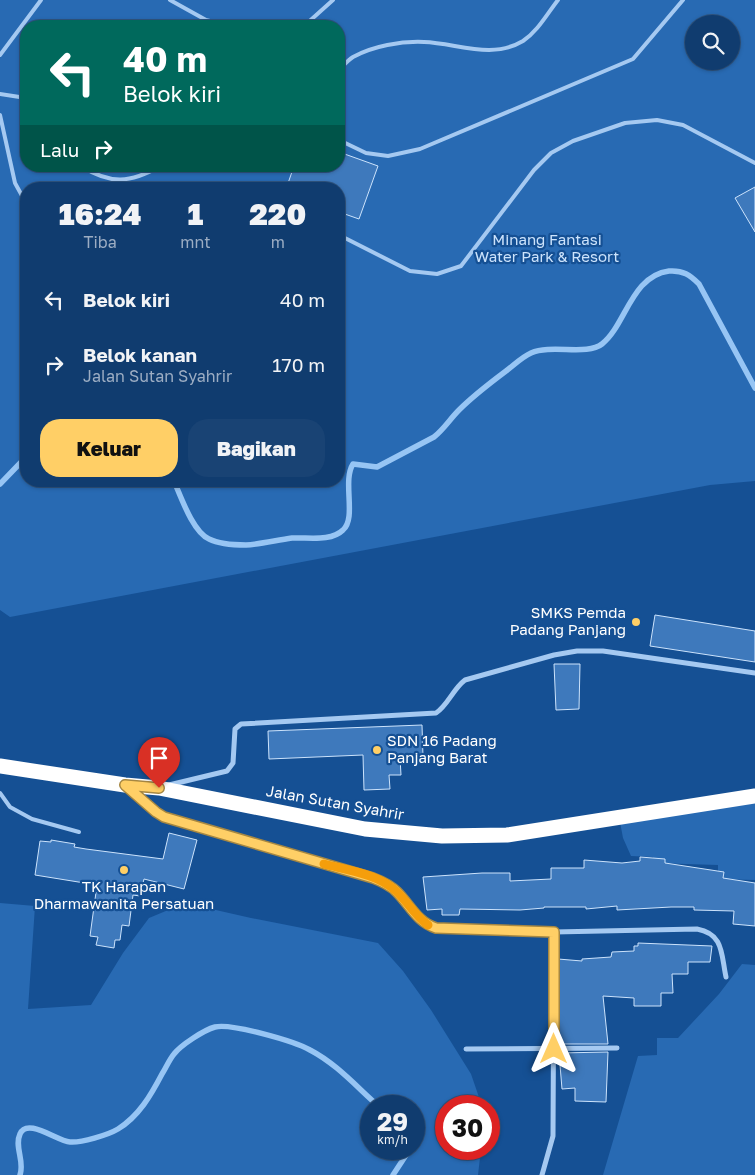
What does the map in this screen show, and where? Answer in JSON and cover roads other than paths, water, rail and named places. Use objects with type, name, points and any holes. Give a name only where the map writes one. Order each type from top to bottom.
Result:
[{"type":"highway","name":"Jalan Sutan Syahrir","points":[[0,766],[125,785],[159,788],[365,829],[442,836],[507,836],[755,796]]},
{"type":"street","points":[[159,788],[227,771],[233,763],[235,729],[241,724],[436,713],[442,709],[459,685],[465,680],[554,655],[577,651],[603,651],[755,673]]},
{"type":"street","points":[[125,785],[164,817],[373,878],[396,890],[420,920],[429,926],[436,928],[554,932],[697,928],[715,935],[719,943],[726,977]]},
{"type":"street","points":[[542,1175],[553,1136],[554,932]]},
{"type":"street","points":[[466,1049],[617,1048]]},
{"type":"lane","points":[[26,20],[41,0]]},
{"type":"lane","points":[[170,0],[206,20]]},
{"type":"lane","points":[[311,20],[333,0]]},
{"type":"lane","points":[[345,64],[352,58],[374,49],[395,44],[425,42],[480,51],[507,47],[522,41],[539,27],[558,0]]},
{"type":"lane","points":[[345,143],[366,153],[388,156],[420,150],[633,59],[683,0]]},
{"type":"lane","points":[[0,55],[20,28]]},
{"type":"lane","points":[[0,94],[20,97]]},
{"type":"lane","points":[[0,115],[15,183],[20,192]]},
{"type":"lane","points":[[345,238],[410,271],[437,274],[461,266],[534,170],[551,153],[573,141],[625,123],[657,120],[682,125],[755,163]]},
{"type":"lane","points":[[91,172],[118,180],[140,177],[150,172]]},
{"type":"lane","points":[[0,793],[10,807],[32,819],[79,832]]},
{"type":"waterway","points":[[176,487],[193,522],[203,535],[213,541],[246,545],[292,538],[326,538],[338,534],[347,524],[349,517],[349,480],[353,464],[377,467],[434,437],[470,399],[531,353],[549,349],[588,349],[602,344],[610,336],[637,291],[656,275],[669,271],[678,271],[686,274],[699,284],[755,388]]},
{"type":"waterway","points":[[0,484],[20,463]]},
{"type":"waterway","points":[[20,1175],[21,1165],[18,1139],[24,1129],[29,1128],[43,1131],[70,1142],[94,1138],[118,1129],[132,1118],[144,1104],[177,1050],[199,1034],[215,1027],[223,1026],[262,1034],[302,1046],[336,1067],[367,1095]]},
{"type":"waterway","points":[[393,1175],[403,1160]]},
{"type":"place","name":"SMKS Pemda Padang Panjang","points":[[636,622]]},
{"type":"place","name":"SDN 16 Padang Panjang Barat","points":[[377,750]]},
{"type":"place","name":"TK Harapan Dharmawanita Persatuan","points":[[124,870]]},
{"type":"park label","name":"Minang Fantasi Water Park & Resort","points":[[547,248]]}]
